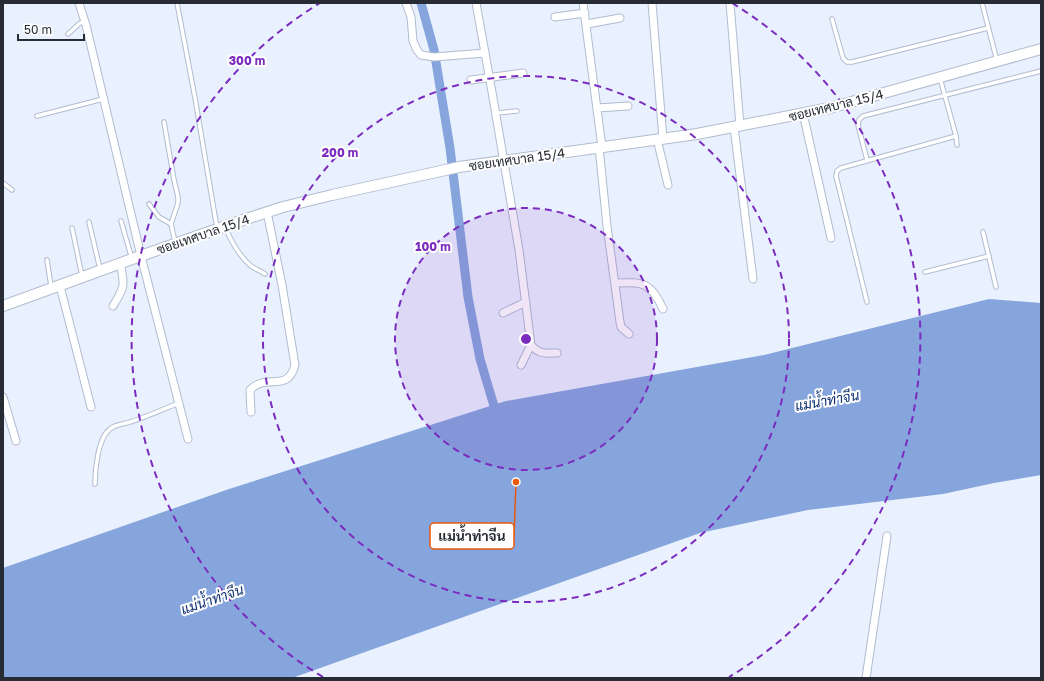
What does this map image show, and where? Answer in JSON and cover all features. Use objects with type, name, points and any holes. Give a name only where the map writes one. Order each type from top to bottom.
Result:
[{"type":"street","points":[[79,3],[85,21],[103,99],[136,257],[179,403],[188,439]]},
{"type":"street","points":[[406,3],[411,17],[413,41],[417,50],[421,54],[431,57],[485,52]]},
{"type":"street","points":[[476,3],[519,250],[526,302],[531,345],[521,365]]},
{"type":"street","points":[[583,3],[597,108],[607,226],[620,322],[621,327],[629,334]]},
{"type":"street","points":[[652,3],[660,139],[668,185]]},
{"type":"street","points":[[730,3],[737,126],[753,279]]},
{"type":"street","points":[[555,16],[585,13]]},
{"type":"street","points":[[586,24],[620,18]]},
{"type":"street","name":"ซอยเทศบาล 15/4","points":[[3,306],[175,243],[267,212],[332,195],[459,167],[660,139],[803,114],[830,108],[1041,50]]},
{"type":"street","points":[[472,80],[523,73]]},
{"type":"street","points":[[597,108],[628,106]]},
{"type":"street","points":[[803,114],[831,238]]},
{"type":"street","points":[[251,412],[250,390],[255,384],[289,378],[295,365],[282,285],[267,212]]},
{"type":"street","points":[[113,306],[124,285],[120,263]]},
{"type":"street","points":[[615,283],[643,284],[655,293],[663,309]]},
{"type":"street","points":[[56,287],[91,407]]},
{"type":"street","points":[[503,313],[526,302]]},
{"type":"street","points":[[531,345],[537,351],[542,353],[557,353]]},
{"type":"street","points":[[3,397],[16,441]]},
{"type":"street","points":[[866,678],[887,536]]},
{"type":"lane","points":[[177,3],[221,228],[251,266],[265,274]]},
{"type":"lane","points":[[982,3],[997,62]]},
{"type":"lane","points":[[832,19],[843,58],[847,62],[988,28]]},
{"type":"lane","points":[[68,34],[80,22],[85,21]]},
{"type":"lane","points":[[867,160],[858,125],[859,120],[863,116],[1041,71]]},
{"type":"lane","points":[[940,78],[957,144]]},
{"type":"lane","points":[[37,116],[103,99]]},
{"type":"lane","points":[[496,113],[517,111]]},
{"type":"lane","points":[[164,122],[178,197],[178,203],[171,224],[175,243]]},
{"type":"lane","points":[[867,302],[836,176],[837,171],[841,168],[867,160],[956,136]]},
{"type":"lane","points":[[3,183],[12,190]]},
{"type":"lane","points":[[149,204],[159,217],[171,224]]},
{"type":"lane","points":[[121,221],[136,257]]},
{"type":"lane","points":[[89,222],[100,271]]},
{"type":"lane","points":[[72,228],[83,277]]},
{"type":"lane","points":[[983,232],[996,287]]},
{"type":"lane","points":[[925,272],[989,256]]},
{"type":"lane","points":[[47,260],[56,287]]},
{"type":"lane","points":[[95,484],[95,467],[98,454],[106,434],[110,429],[179,403]]},
{"type":"water","points":[[989,299],[1041,303],[1041,475],[943,494],[808,510],[700,533],[292,678],[3,678],[3,568],[229,489],[506,401],[764,355]]},
{"type":"waterway","points":[[421,3],[434,50],[450,148],[468,297],[480,359],[497,416]]},
{"type":"place","name":"แม่น้ำท่าจีน","points":[[516,482]]}]
